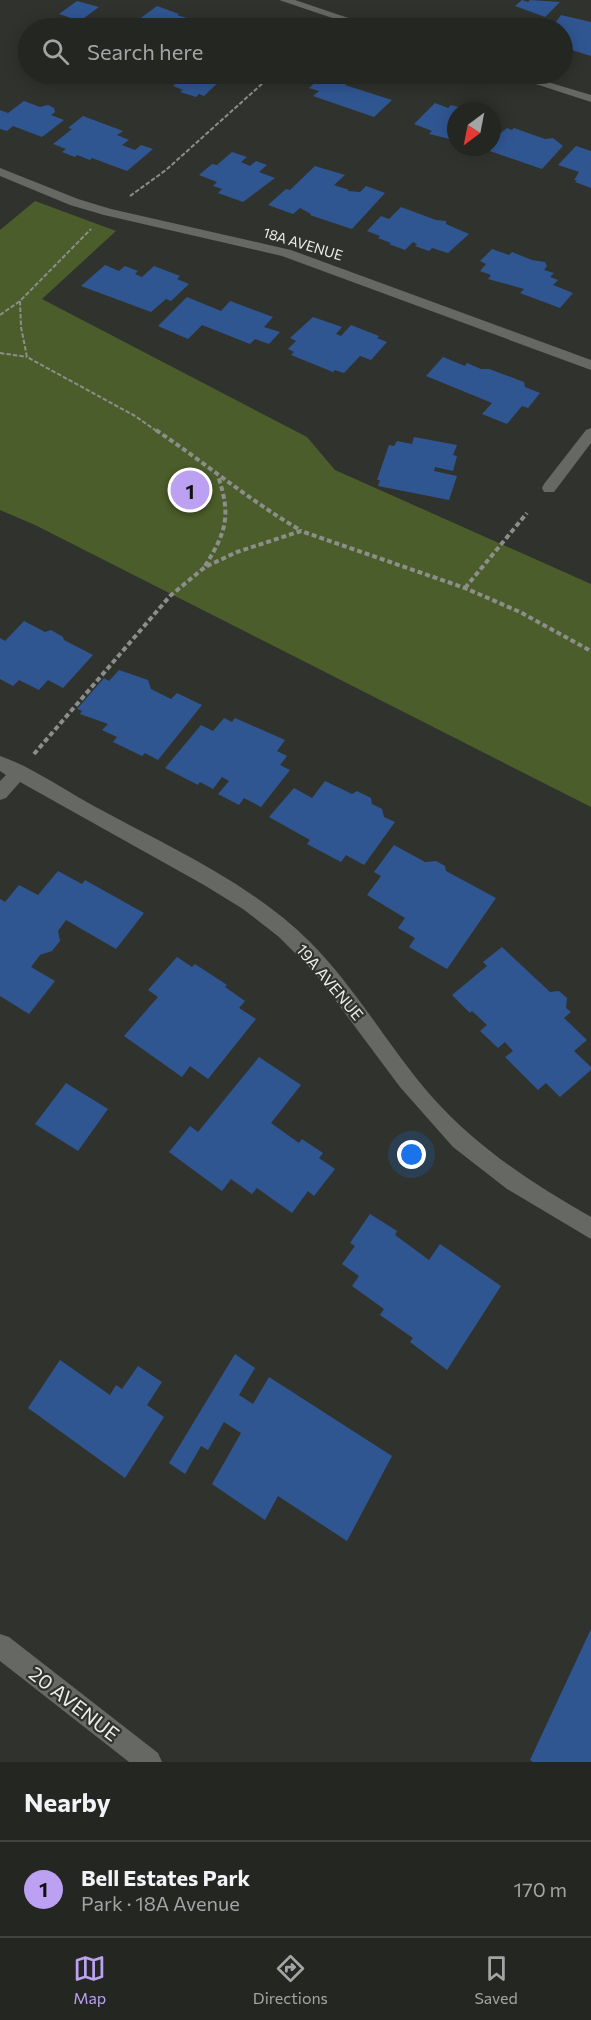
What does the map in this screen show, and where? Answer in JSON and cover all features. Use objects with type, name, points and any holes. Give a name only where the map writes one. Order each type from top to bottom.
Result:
[{"type":"street","points":[[284,0],[341,18]]},
{"type":"street","points":[[543,84],[591,99]]},
{"type":"street","name":"18A AVENUE","points":[[0,172],[74,202],[118,215],[286,253],[591,365]]},
{"type":"street","points":[[549,488],[591,433]]},
{"type":"street","name":"19A AVENUE","points":[[0,764],[215,881],[261,911],[303,947],[444,1125],[494,1168],[550,1206],[591,1229]]},
{"type":"street","points":[[0,793],[18,773]]},
{"type":"street","name":"20 AVENUE","points":[[0,1646],[149,1762]]},
{"type":"path","points":[[125,200],[166,170],[262,84]]},
{"type":"path","points":[[0,315],[20,301],[98,223]]},
{"type":"path","points":[[20,301],[21,327],[27,357]]},
{"type":"path","points":[[0,353],[27,357],[135,416],[192,454],[264,509],[301,531],[465,588],[520,612],[591,651]]},
{"type":"path","points":[[205,567],[222,541],[227,518],[225,497],[218,476]]},
{"type":"path","points":[[465,588],[527,513]]},
{"type":"path","points":[[18,773],[170,596],[205,567],[237,552],[301,531]]},
{"type":"green space","points":[[35,201],[116,231],[42,299],[307,437],[335,470],[591,584],[591,807],[35,525],[0,510],[0,230]]},
{"type":"building","points":[[522,0],[560,2],[545,17],[515,6]]},
{"type":"building","points":[[77,1],[99,7],[84,18],[71,18],[59,14]]},
{"type":"building","points":[[157,6],[186,18],[141,18]]},
{"type":"building","points":[[561,15],[591,22],[591,56],[573,50],[573,18],[559,18]]},
{"type":"building","points":[[175,84],[217,84],[204,96],[199,94],[196,97],[180,92],[183,90],[173,86]]},
{"type":"building","points":[[314,84],[346,84],[392,100],[374,117],[313,96],[319,91],[309,88]]},
{"type":"building","points":[[24,101],[40,107],[48,105],[54,108],[55,112],[51,115],[64,120],[42,137],[13,126],[7,131],[0,129],[0,110],[8,113]]},
{"type":"building","points":[[435,103],[447,108],[447,138],[429,134],[432,131],[414,124]]},
{"type":"building","points":[[83,116],[123,131],[117,135],[129,140],[122,145],[135,150],[141,145],[153,149],[127,171],[92,158],[90,160],[77,155],[75,157],[62,152],[66,149],[53,144],[72,129],[68,128]]},
{"type":"building","points":[[507,128],[512,130],[514,128],[545,139],[553,138],[563,146],[542,169],[501,155],[501,133]]},
{"type":"building","points":[[576,146],[591,151],[591,188],[575,182],[579,172],[558,165]]},
{"type":"building","points":[[232,152],[247,157],[241,162],[250,166],[256,161],[267,165],[259,172],[275,178],[243,202],[218,193],[222,189],[213,186],[217,182],[199,175],[212,164],[217,165]]},
{"type":"building","points":[[315,166],[345,175],[334,185],[349,190],[347,191],[360,192],[366,186],[385,193],[352,229],[310,215],[300,208],[293,214],[268,205],[286,189],[290,190]]},
{"type":"building","points":[[401,207],[436,220],[446,221],[446,224],[469,234],[448,253],[432,248],[429,251],[415,246],[417,244],[413,242],[405,250],[367,231],[381,216],[389,219]]},
{"type":"building","points":[[492,249],[509,255],[512,252],[532,260],[545,262],[547,266],[544,270],[554,273],[550,277],[558,280],[553,285],[573,293],[560,308],[520,293],[524,289],[488,279],[491,275],[480,271],[486,264],[480,261]]},
{"type":"building","points":[[105,265],[119,271],[125,266],[138,271],[135,274],[142,277],[154,266],[180,276],[177,279],[189,284],[171,301],[166,299],[151,312],[81,286]]},
{"type":"building","points":[[187,297],[221,311],[230,301],[273,317],[264,327],[280,332],[269,344],[255,339],[250,344],[202,325],[188,339],[158,326]]},
{"type":"building","points":[[313,317],[342,327],[336,334],[341,336],[351,325],[379,336],[377,338],[387,342],[371,360],[360,356],[344,373],[335,370],[333,372],[291,355],[294,352],[288,349],[296,341],[290,338]]},
{"type":"building","points":[[443,357],[465,366],[467,363],[481,369],[489,369],[524,382],[525,387],[540,393],[528,408],[522,406],[507,424],[482,414],[492,403],[426,376]]},
{"type":"building","points":[[414,437],[457,445],[453,455],[457,456],[453,471],[435,467],[434,471],[457,476],[449,500],[378,486],[380,480],[377,480],[389,445],[394,446],[397,441],[412,444]]},
{"type":"building","points":[[24,621],[45,632],[51,630],[64,640],[93,655],[63,688],[48,680],[39,690],[19,680],[13,686],[0,679],[0,638],[5,641]]},
{"type":"building","points":[[119,670],[148,680],[151,689],[171,699],[177,693],[202,705],[158,760],[145,753],[142,756],[113,742],[117,737],[102,730],[108,724],[80,714],[82,711],[77,709],[104,678],[109,681]]},
{"type":"building","points":[[224,718],[232,722],[235,718],[285,740],[277,751],[287,756],[280,765],[290,770],[261,807],[244,798],[239,805],[218,794],[229,781],[222,777],[213,789],[200,782],[198,785],[165,768],[201,725],[213,731]]},
{"type":"building","points":[[325,781],[352,794],[357,791],[371,798],[372,804],[382,809],[384,817],[395,822],[364,865],[346,855],[341,862],[307,844],[310,840],[269,817],[294,788],[312,798]]},
{"type":"building","points":[[394,845],[425,862],[436,861],[445,866],[446,871],[496,898],[447,969],[409,947],[415,938],[398,928],[405,918],[367,895],[381,876],[374,872]]},
{"type":"building","points":[[58,871],[82,884],[85,880],[144,913],[116,949],[66,920],[58,931],[60,941],[52,951],[40,955],[31,967],[55,981],[29,1014],[0,996],[0,899],[5,902],[19,885],[38,895]]},
{"type":"building","points":[[502,947],[550,992],[559,991],[567,998],[566,1008],[571,1012],[564,1018],[587,1040],[574,1051],[591,1067],[591,1070],[560,1097],[546,1083],[538,1090],[505,1057],[513,1051],[505,1042],[498,1048],[480,1031],[487,1025],[472,1011],[470,1013],[452,995],[487,966],[483,962]]},
{"type":"building","points":[[177,957],[192,967],[195,964],[227,985],[225,987],[245,1001],[239,1008],[256,1019],[208,1079],[190,1066],[182,1077],[124,1036],[158,997],[148,990]]},
{"type":"building","points":[[259,1057],[301,1085],[271,1123],[299,1143],[302,1139],[323,1153],[319,1158],[335,1169],[314,1196],[308,1191],[292,1213],[257,1188],[252,1194],[231,1179],[222,1191],[169,1152],[190,1126],[198,1132]]},
{"type":"building","points":[[66,1083],[108,1109],[78,1151],[35,1124]]},
{"type":"building","points":[[370,1214],[397,1231],[395,1235],[429,1260],[440,1244],[501,1286],[447,1370],[410,1342],[413,1338],[380,1315],[384,1309],[352,1286],[359,1276],[342,1264],[355,1246],[350,1243]]},
{"type":"building","points":[[235,1354],[255,1368],[239,1395],[253,1404],[269,1377],[392,1456],[347,1541],[278,1496],[265,1520],[212,1484],[241,1433],[224,1422],[208,1450],[201,1446],[185,1474],[169,1463]]},
{"type":"building","points":[[60,1360],[110,1395],[116,1385],[122,1389],[138,1366],[162,1382],[147,1405],[164,1417],[125,1478],[28,1408]]},
{"type":"building","points":[[591,1629],[591,1762],[533,1762],[530,1760]]},
{"type":"place","name":"Bell Estates Park","points":[[190,490]]}]
